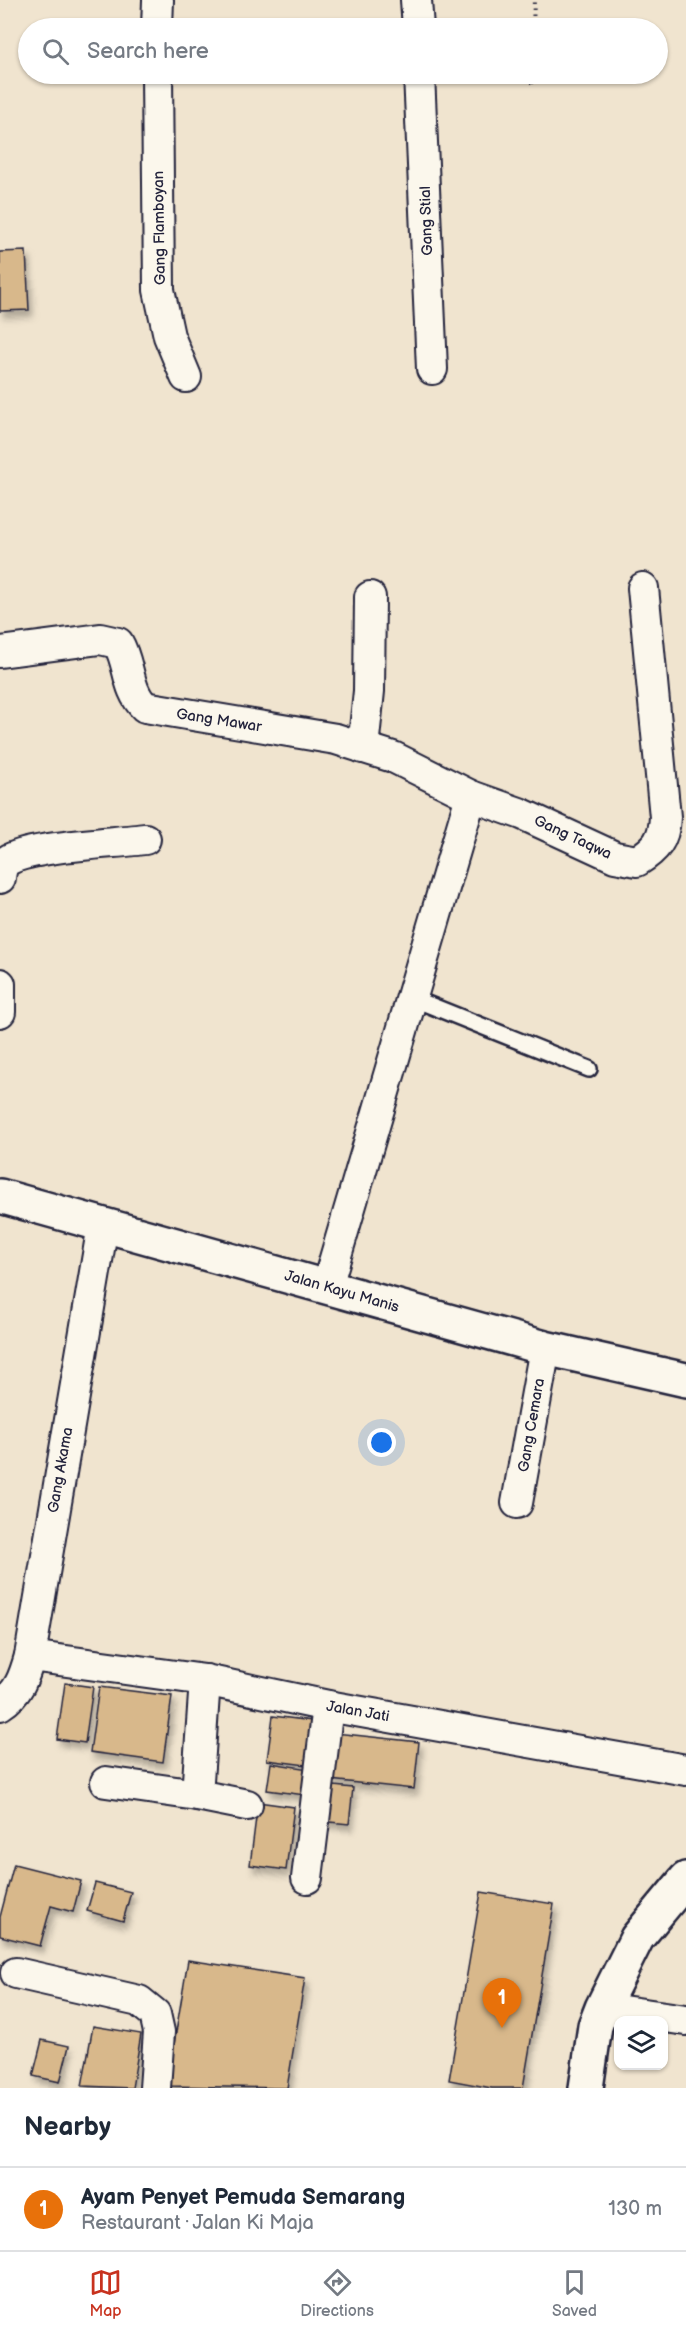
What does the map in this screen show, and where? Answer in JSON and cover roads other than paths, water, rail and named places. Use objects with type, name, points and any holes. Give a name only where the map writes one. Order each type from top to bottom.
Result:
[{"type":"street","points":[[157,18],[158,0]]},
{"type":"street","points":[[416,0],[417,18]]},
{"type":"street","name":"Gang Flamboyan","points":[[157,84],[159,290],[169,336],[186,377]]},
{"type":"street","name":"Gang Stial","points":[[419,84],[432,369]]},
{"type":"street","points":[[644,588],[676,817]]},
{"type":"street","points":[[363,748],[369,691],[370,597]]},
{"type":"street","name":"Gang Mawar","points":[[0,652],[100,639],[117,643],[123,651],[136,699],[145,707],[336,739],[393,757],[442,779],[471,796]]},
{"type":"street","points":[[327,1286],[471,796]]},
{"type":"street","name":"Gang Taqwa","points":[[471,796],[522,814],[615,857],[636,861],[656,849],[664,831],[676,817]]},
{"type":"street","points":[[0,878],[2,866],[10,859],[30,852],[145,839]]},
{"type":"street","points":[[0,984],[0,1012]]},
{"type":"street","name":"Jalan Kayu Manis","points":[[0,1196],[545,1348],[686,1380]]},
{"type":"street","name":"Gang Akama","points":[[0,1705],[13,1697],[22,1681],[30,1656],[103,1225]]},
{"type":"street","name":"Gang Cemara","points":[[517,1503],[545,1348]]},
{"type":"street","name":"Jalan Jati","points":[[30,1656],[204,1680],[328,1706],[686,1770]]},
{"type":"street","points":[[196,1795],[204,1680]]},
{"type":"street","points":[[307,1878],[328,1706]]},
{"type":"street","points":[[106,1782],[247,1805]]},
{"type":"street","points":[[586,2088],[595,2026],[602,2008],[636,1938],[683,1887]]},
{"type":"street","points":[[16,1973],[139,2001],[155,2014],[159,2032],[155,2088]]},
{"type":"street","points":[[602,2008],[686,2020]]},
{"type":"lane","points":[[412,998],[589,1069]]},
{"type":"place","name":"Ayam Penyet Pemuda Semarang","points":[[502,2028]]}]
